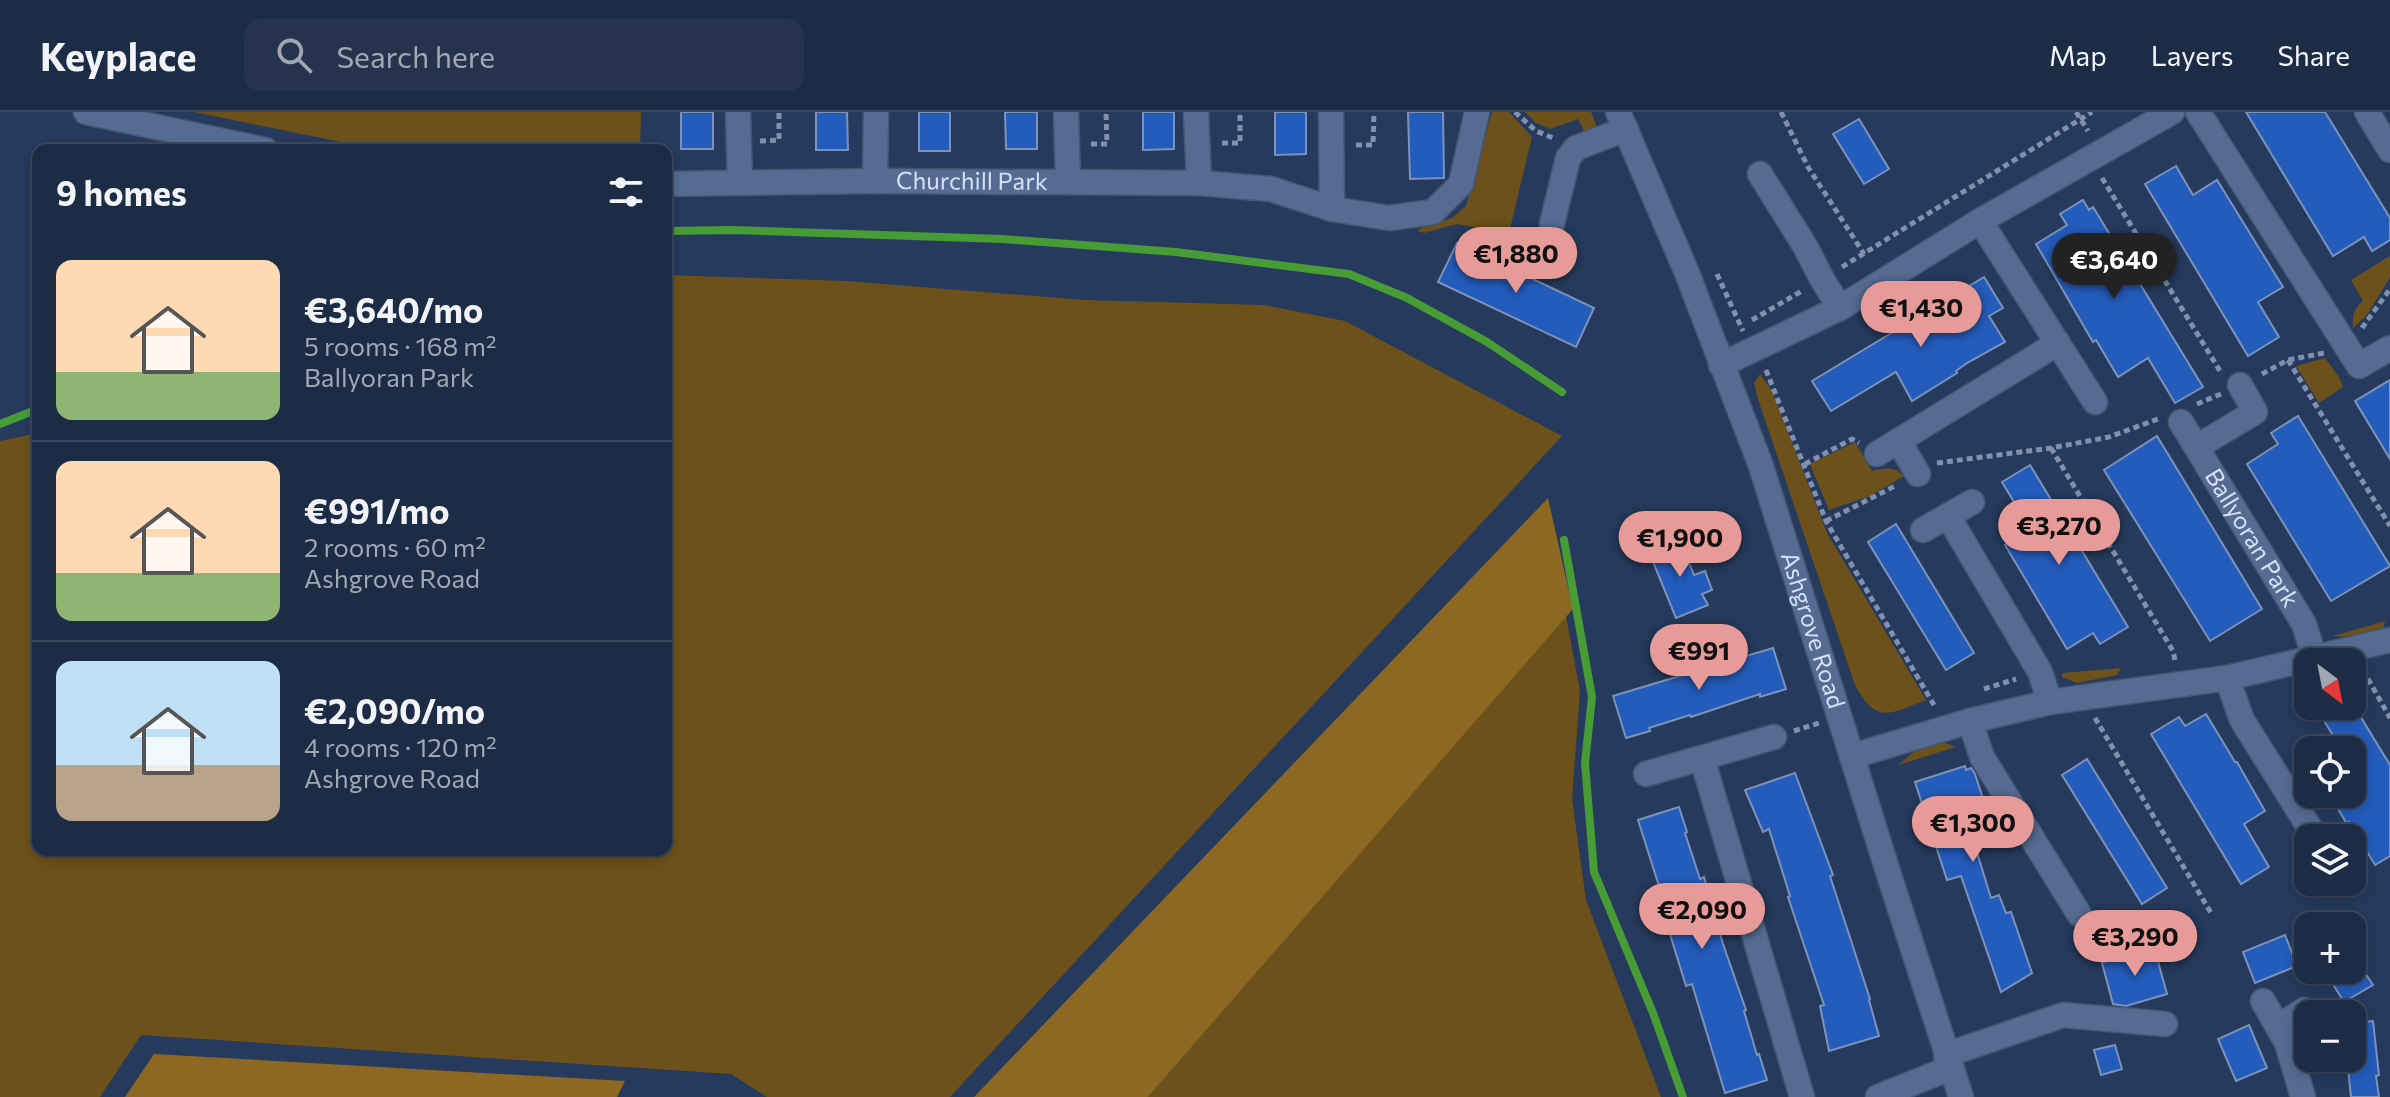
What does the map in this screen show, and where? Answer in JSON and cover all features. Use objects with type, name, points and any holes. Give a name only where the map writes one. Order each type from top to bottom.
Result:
[{"type":"street","points":[[86,112],[137,117],[242,144]]},
{"type":"street","points":[[738,112],[740,183]]},
{"type":"street","name":"Churchill Park","points":[[875,181],[876,112]]},
{"type":"street","name":"Churchill Park","points":[[1066,112],[1068,182]]},
{"type":"street","points":[[1196,112],[1199,183]]},
{"type":"street","points":[[1331,112],[1332,209]]},
{"type":"street","name":"Churchill Park","points":[[672,184],[875,181],[1199,183],[1271,189],[1332,209],[1389,218],[1433,212],[1461,184],[1477,112]]},
{"type":"street","points":[[1721,365],[1840,308],[1980,221],[2172,112]]},
{"type":"street","points":[[2198,112],[2359,366],[2390,348]]},
{"type":"street","points":[[2367,112],[2390,150]]},
{"type":"street","points":[[1552,224],[1568,158],[1576,148],[1622,121]]},
{"type":"street","name":"Ashgrove Road","points":[[1622,121],[1687,273],[1761,466],[1961,1097]]},
{"type":"street","points":[[1760,174],[1840,308]]},
{"type":"street","points":[[1980,221],[2095,402]]},
{"type":"street","points":[[1877,454],[2058,343]]},
{"type":"street","points":[[2197,447],[2255,412],[2235,387]]},
{"type":"street","name":"Ballyoran Park","points":[[2178,415],[2304,624],[2312,648]]},
{"type":"street","points":[[1899,442],[1918,474]]},
{"type":"street","points":[[1923,530],[1972,502]]},
{"type":"street","points":[[1948,516],[2040,672],[2050,702]]},
{"type":"street","points":[[2359,648],[2390,640]]},
{"type":"street","points":[[1853,756],[1970,721],[2050,702],[2227,678],[2294,664]]},
{"type":"street","points":[[2227,678],[2242,720],[2307,824]]},
{"type":"street","points":[[1970,721],[1982,757],[2079,914]]},
{"type":"street","points":[[1646,774],[1774,737]]},
{"type":"street","points":[[1702,758],[1802,1097]]},
{"type":"street","points":[[2263,1001],[2287,1043],[2303,1097]]},
{"type":"street","points":[[1878,1097],[1948,1062],[2063,1015],[2165,1024]]},
{"type":"street","points":[[2278,1027],[2294,1017]]},
{"type":"path","points":[[739,141],[779,140],[779,112]]},
{"type":"path","points":[[1066,144],[1107,144],[1106,112]]},
{"type":"path","points":[[1197,143],[1240,143],[1240,112]]},
{"type":"path","points":[[1331,146],[1373,145],[1374,112]]},
{"type":"path","points":[[1515,112],[1536,131],[1576,148]]},
{"type":"path","points":[[1781,112],[1808,167],[1884,281]]},
{"type":"path","points":[[1740,326],[1864,254],[2092,112]]},
{"type":"path","points":[[2090,159],[2235,387]]},
{"type":"path","points":[[1715,269],[1740,326],[1756,349],[1775,389],[1826,521],[1934,705]]},
{"type":"path","points":[[1826,521],[1937,463],[2051,448],[2112,436],[2178,415],[2288,360],[2322,355],[2363,327],[2390,289]]},
{"type":"path","points":[[2288,360],[2390,526]]},
{"type":"path","points":[[1804,465],[1852,439],[1877,454]]},
{"type":"path","points":[[2051,448],[2173,651],[2182,684]]},
{"type":"path","points":[[2366,678],[2390,718]]},
{"type":"path","points":[[2090,696],[2096,721],[2211,913]]},
{"type":"path","points":[[1774,737],[1840,717]]},
{"type":"shaded area","points":[[194,112],[641,112],[640,144],[350,144]]},
{"type":"shaded area","points":[[1492,112],[1509,112],[1532,137],[1509,233],[1456,224],[1424,233],[1418,231],[1452,218],[1466,206]]},
{"type":"shaded area","points":[[1525,112],[1591,112],[1597,127],[1585,133],[1578,119],[1550,129],[1536,123]]},
{"type":"shaded area","points":[[2390,256],[2390,277],[2367,315],[2353,328],[2354,313],[2363,301],[2351,280]]},
{"type":"shaded area","points":[[672,275],[846,281],[1085,300],[1264,305],[1345,321],[1562,436],[950,1097],[767,1097],[731,1074],[141,1035],[100,1097],[0,1097],[0,441],[32,434],[32,856],[672,856]]},
{"type":"shaded area","points":[[2325,358],[2343,387],[2319,403],[2296,366]]},
{"type":"shaded area","points":[[1760,374],[1772,391],[1827,533],[1926,700],[1885,713],[1870,706],[1855,685],[1759,402],[1754,383]]},
{"type":"shaded area","points":[[1855,442],[1872,471],[1893,469],[1904,476],[1870,496],[1829,510],[1810,464]]},
{"type":"shaded area","points":[[1548,498],[1573,609],[1148,1097],[974,1097]]},
{"type":"shaded area","points":[[1566,616],[1580,691],[1572,799],[1586,900],[1661,1097],[1148,1097]]},
{"type":"shaded area","points":[[2385,621],[2383,629],[2350,637],[2333,636]]},
{"type":"shaded area","points":[[2121,668],[2117,675],[2077,683],[2062,677],[2062,673]]},
{"type":"shaded area","points":[[1942,742],[1956,747],[1898,765],[1915,751]]},
{"type":"shaded area","points":[[154,1054],[625,1081],[617,1097],[125,1097]]},
{"type":"building","points":[[681,112],[713,112],[713,149],[681,149]]},
{"type":"building","points":[[816,112],[847,112],[848,150],[816,150]]},
{"type":"building","points":[[919,112],[950,112],[950,151],[919,151]]},
{"type":"building","points":[[1005,112],[1037,112],[1037,149],[1006,149]]},
{"type":"building","points":[[1143,112],[1174,112],[1174,149],[1143,150]]},
{"type":"building","points":[[1275,112],[1306,112],[1306,154],[1275,155]]},
{"type":"building","points":[[1408,112],[1443,112],[1444,178],[1410,179]]},
{"type":"building","points":[[2246,112],[2325,112],[2390,218],[2390,240],[2372,251],[2364,237],[2333,256]]},
{"type":"building","points":[[1859,119],[1889,169],[1864,184],[1833,134]]},
{"type":"building","points":[[2176,166],[2193,195],[2217,180],[2283,287],[2258,302],[2279,337],[2248,356],[2145,184]]},
{"type":"building","points":[[2083,200],[2089,210],[2093,207],[2203,387],[2175,403],[2148,358],[2118,377],[2096,340],[2093,342],[2036,244],[2067,225],[2060,214]]},
{"type":"building","points":[[1457,243],[1594,308],[1576,347],[1438,282]]},
{"type":"building","points":[[1984,277],[2003,308],[1989,316],[2005,342],[1967,363],[1957,373],[1912,401],[1896,372],[1831,411],[1812,381]]},
{"type":"building","points":[[2390,380],[2390,459],[2355,401]]},
{"type":"building","points":[[2298,416],[2390,566],[2331,601],[2247,464],[2278,444],[2271,433]]},
{"type":"building","points":[[2157,436],[2262,609],[2210,641],[2104,470]]},
{"type":"building","points":[[2030,465],[2128,627],[2100,644],[2093,633],[2067,649],[2005,545],[2028,531],[2002,482]]},
{"type":"building","points":[[1896,524],[1974,653],[1946,670],[1868,542]]},
{"type":"building","points":[[1680,540],[1694,575],[1705,571],[1712,590],[1702,594],[1708,605],[1676,618],[1649,552]]},
{"type":"building","points":[[1773,648],[1786,689],[1690,715],[1626,738],[1613,696]]},
{"type":"building","points":[[2206,714],[2265,811],[2244,824],[2269,867],[2241,884],[2151,734],[2179,717],[2185,726]]},
{"type":"building","points":[[2324,720],[2363,720],[2390,765],[2390,856],[2375,865],[2366,850],[2366,824],[2347,824],[2337,808],[2366,808],[2366,736],[2333,736]]},
{"type":"building","points":[[2087,759],[2167,888],[2142,904],[2062,775]]},
{"type":"building","points":[[1965,766],[1966,770],[1971,768],[1975,774],[1996,839],[1975,846],[1991,898],[1999,895],[2006,913],[2011,912],[2032,973],[2001,992],[1961,876],[1947,880],[1915,782]]},
{"type":"building","points":[[1795,773],[1833,875],[1830,876],[1879,1036],[1829,1051],[1820,1006],[1824,1005],[1769,829],[1763,832],[1745,790]]},
{"type":"building","points":[[1679,807],[1767,1080],[1725,1093],[1692,984],[1686,986],[1669,931],[1675,929],[1638,820]]},
{"type":"building","points":[[2285,935],[2294,958],[2294,967],[2255,983],[2243,952]]},
{"type":"building","points":[[2154,947],[2167,994],[2126,1006],[2113,1004],[2102,963]]},
{"type":"building","points":[[2366,974],[2373,985],[2343,1000],[2333,984],[2366,984]]},
{"type":"building","points":[[2373,1021],[2379,1097],[2351,1097],[2348,1072],[2366,1072],[2366,1022]]},
{"type":"building","points":[[2249,1025],[2267,1068],[2236,1081],[2218,1039]]},
{"type":"building","points":[[2115,1045],[2122,1069],[2101,1075],[2094,1050]]},
{"type":"waterway","points":[[672,231],[1002,239],[1176,252],[1349,274],[1407,298],[1487,342],[1562,392]]},
{"type":"waterway","points":[[0,424],[32,411]]},
{"type":"waterway","points":[[1564,540],[1592,697],[1585,763],[1594,872],[1653,1013],[1683,1097]]}]
